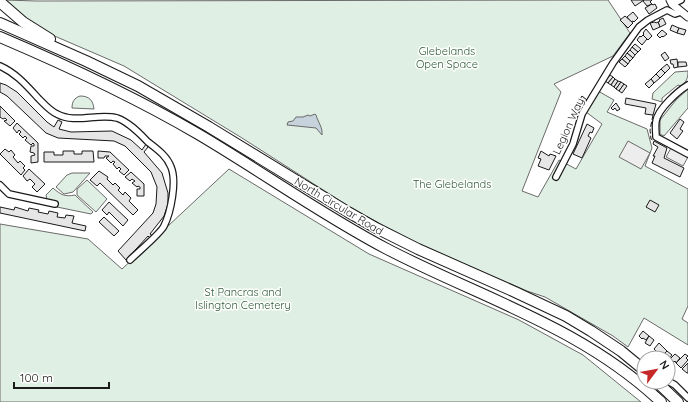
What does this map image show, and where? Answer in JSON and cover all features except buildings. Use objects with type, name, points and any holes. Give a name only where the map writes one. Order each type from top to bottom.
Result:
[{"type":"highway","points":[[0,2],[23,22],[86,61]]},
{"type":"highway","name":"North Circular Road","points":[[0,23],[138,86],[197,119],[376,228],[418,249],[566,316],[621,351],[636,363]]},
{"type":"highway","name":"North Circular Road","points":[[0,37],[113,89],[196,133],[385,248],[445,278],[533,317],[581,342],[628,373],[661,402]]},
{"type":"highway","points":[[665,390],[678,402]]},
{"type":"street","points":[[671,2],[681,0]]},
{"type":"street","points":[[671,2],[688,17]]},
{"type":"street","name":"Legion Way","points":[[556,177],[573,144],[582,114],[613,62],[639,27],[648,20],[667,10],[675,14],[681,12]]},
{"type":"street","points":[[0,66],[9,70],[22,81],[51,111],[68,118],[118,118],[165,156],[171,167],[174,184],[172,198],[164,227],[130,260]]},
{"type":"street","points":[[688,85],[666,104],[656,120],[656,137],[688,154]]},
{"type":"street","points":[[0,185],[9,194],[56,204]]},
{"type":"street","points":[[676,387],[688,398]]},
{"type":"green space","points":[[4,0],[608,0],[630,33],[613,56],[554,84],[561,92],[522,191],[538,197],[559,160],[576,169],[602,124],[586,112],[598,91],[614,100],[607,112],[647,129],[652,148],[645,166],[688,189],[688,306],[682,319],[688,323],[688,345],[644,318],[628,347],[613,336],[545,297],[527,291],[419,244],[356,211],[242,138],[124,66],[43,31],[12,8]]},
{"type":"green space","points":[[688,71],[685,83],[681,86],[678,85],[662,98],[662,102],[652,99],[653,93],[675,72]]},
{"type":"green space","points":[[688,89],[688,108],[664,136],[660,134],[660,120],[676,100]]},
{"type":"green space","points":[[80,96],[90,99],[93,103],[94,109],[72,108],[74,100]]},
{"type":"green space","name":"St Pancras and Islington Cemetery","points":[[229,169],[369,254],[519,320],[583,355],[641,402],[0,402],[0,224],[88,239],[122,269]]},
{"type":"green space","points":[[72,173],[90,173],[73,192],[64,194],[56,187],[67,175]]},
{"type":"green space","points":[[87,180],[107,199],[96,212],[77,195],[77,189]]},
{"type":"green space","points":[[53,188],[63,195],[75,195],[93,212],[91,214],[57,207],[57,202],[47,200],[46,195]]},
{"type":"shaded area","points":[[315,114],[321,127],[322,135],[316,128],[287,125],[288,122],[293,121],[296,117]]},
{"type":"shaded area","points":[[628,141],[650,153],[641,169],[619,157]]},
{"type":"shaded area","points":[[671,148],[688,157],[683,166],[666,157]]},
{"type":"fence","points":[[653,115],[650,130],[651,139],[654,141]]},
{"type":"park label","name":"Glebelands Open Space","points":[[447,57]]},
{"type":"park label","name":"The Glebelands","points":[[452,184]]}]
